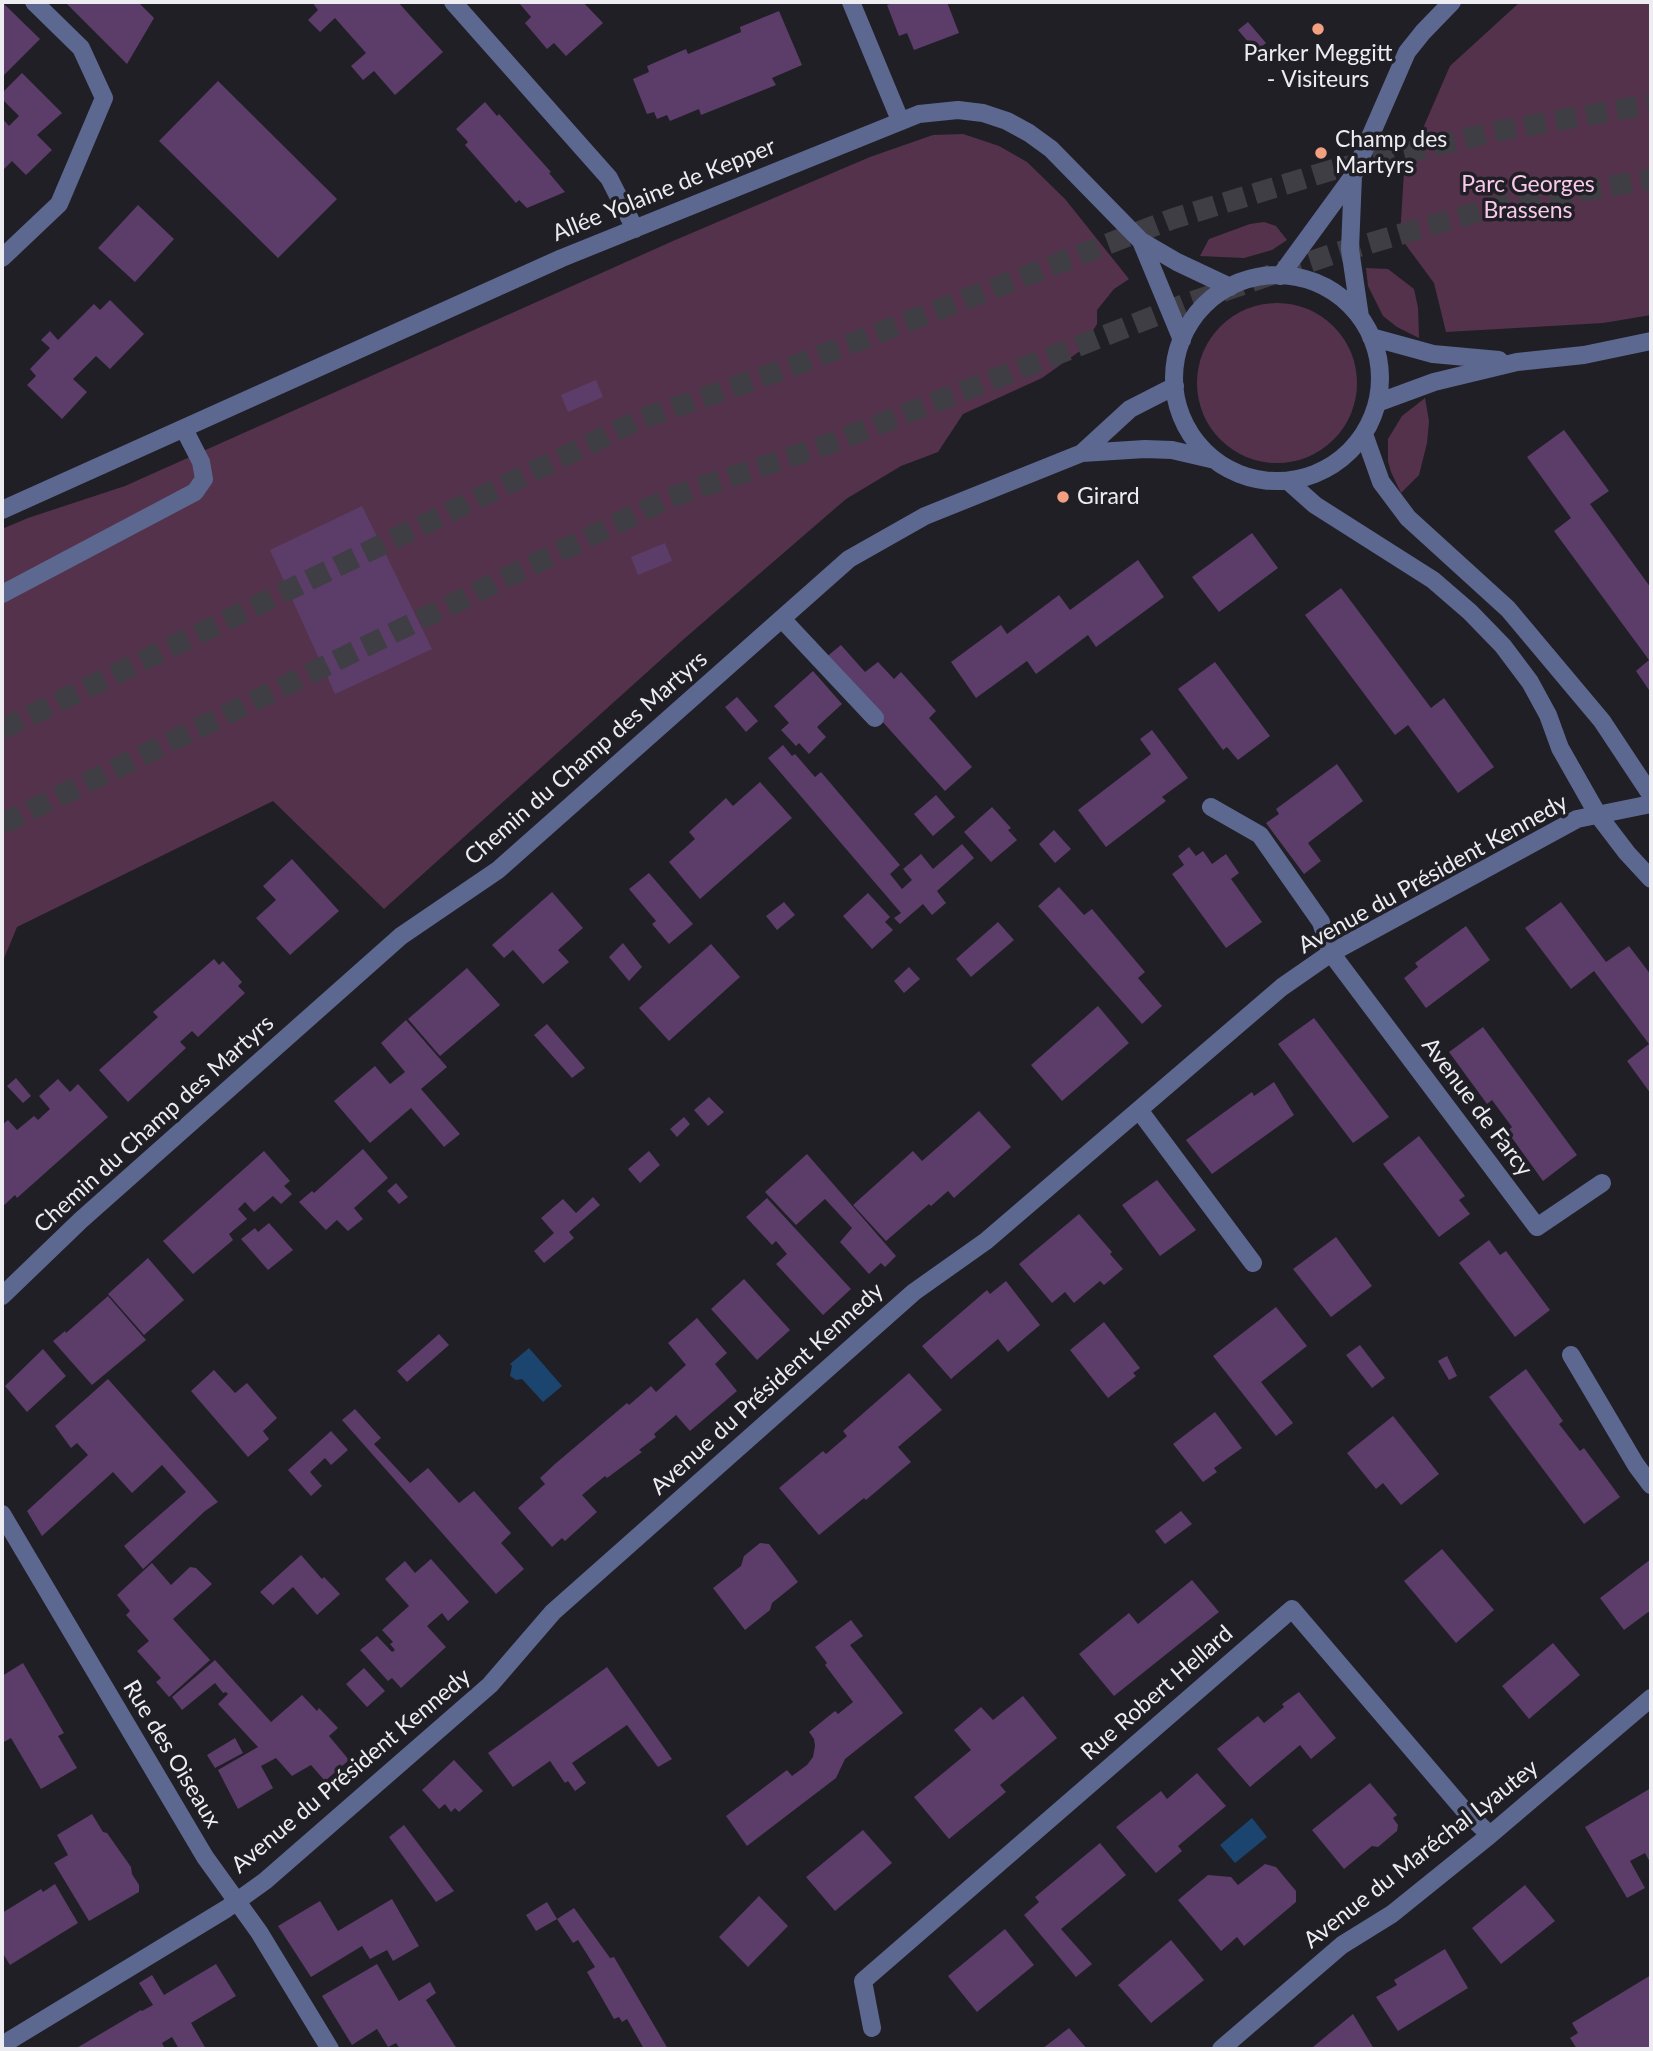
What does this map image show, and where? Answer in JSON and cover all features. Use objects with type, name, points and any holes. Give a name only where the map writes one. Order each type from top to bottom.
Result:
[{"type":"street","points":[[2,258],[59,204],[104,98],[81,48],[34,2]]},
{"type":"street","points":[[453,2],[609,178],[635,229]]},
{"type":"street","points":[[851,2],[900,120]]},
{"type":"street","points":[[1280,276],[1353,176],[1407,52],[1452,2]]},
{"type":"street","name":"Allée Yolaine de Kepper","points":[[2,510],[562,258],[919,114],[958,110],[983,113],[1007,121],[1029,133],[1051,149],[1141,241],[1177,262],[1230,287]]},
{"type":"street","points":[[1353,176],[1350,249],[1360,317]]},
{"type":"street","name":"Allée Yolaine de Kepper","points":[[1141,241],[1182,340]]},
{"type":"street","points":[[1280,276],[1303,279],[1325,287],[1344,300],[1360,317],[1371,337],[1380,368],[1377,402],[1364,434],[1349,452],[1331,466],[1310,476],[1287,481],[1246,476],[1215,460],[1199,445],[1187,427],[1178,407],[1175,386],[1176,362],[1182,340],[1200,311],[1230,287],[1254,279],[1280,276]]},
{"type":"street","points":[[1371,337],[1433,355],[1517,362]]},
{"type":"street","points":[[1377,402],[1434,382],[1517,362],[1584,355],[1651,341]]},
{"type":"street","name":"Chemin du Champ des Martyrs","points":[[1082,453],[1130,409],[1175,386]]},
{"type":"street","points":[[2,594],[195,492],[204,479],[201,462],[184,429]]},
{"type":"street","points":[[1364,434],[1381,482],[1408,518],[1508,609],[1602,722],[1651,795]]},
{"type":"street","name":"Chemin du Champ des Martyrs","points":[[2,1296],[81,1220],[391,946],[498,870],[849,559],[925,516],[1082,453],[1171,450],[1215,460]]},
{"type":"street","points":[[1287,481],[1315,505],[1433,579],[1503,646],[1530,682],[1548,715],[1560,748],[1598,815],[1651,879]]},
{"type":"street","points":[[782,619],[875,718]]},
{"type":"street","name":"Avenue du Président Kennedy","points":[[2,2045],[198,1926],[265,1881],[490,1685],[553,1612],[914,1292],[986,1241],[1282,987],[1331,953],[1577,819],[1651,804]]},
{"type":"street","points":[[1211,807],[1260,835],[1321,922],[1331,953]]},
{"type":"street","name":"Avenue de Farcy","points":[[1331,953],[1537,1227],[1602,1183]]},
{"type":"street","points":[[1139,1110],[1253,1263]]},
{"type":"street","points":[[1570,1356],[1651,1485]]},
{"type":"street","name":"Rue des Oiseaux","points":[[2,1514],[205,1857],[259,1932],[330,2049]]},
{"type":"street","name":"Rue Robert Hellard","points":[[872,2028],[863,1981],[1292,1609],[1464,1810],[1490,1835]]},
{"type":"street","name":"Avenue du Maréchal Lyautey","points":[[1221,2049],[1342,1945],[1392,1914],[1490,1835],[1651,1698]]},
{"type":"green space","name":"Parc Georges Brassens","points":[[1520,2],[1651,2],[1651,315],[1603,323],[1446,332],[1434,283],[1400,237],[1404,172],[1450,66]]},
{"type":"green space","points":[[963,134],[999,146],[1027,162],[1065,199],[1129,279],[1114,289],[1097,310],[1097,324],[1080,351],[1042,378],[963,414],[938,452],[901,466],[846,499],[685,638],[384,909],[273,801],[17,927],[2,963],[2,529],[125,486],[673,241],[870,157],[933,135]]},
{"type":"green space","points":[[1264,222],[1276,226],[1287,240],[1272,250],[1244,258],[1200,256],[1209,239],[1250,224]]},
{"type":"green space","points":[[1366,268],[1388,269],[1414,289],[1419,338],[1383,316],[1368,286]]},
{"type":"green space","points":[[1277,303],[1308,309],[1333,327],[1351,352],[1357,383],[1351,414],[1333,439],[1308,457],[1277,463],[1246,457],[1221,439],[1203,414],[1197,383],[1203,352],[1221,327],[1246,309]]},
{"type":"green space","points":[[1425,398],[1429,421],[1419,475],[1401,493],[1388,461],[1388,439],[1402,416]]},
{"type":"water","points":[[529,1348],[562,1386],[543,1402],[522,1379],[516,1380],[510,1376],[510,1364]]},
{"type":"water","points":[[1252,1818],[1267,1837],[1235,1863],[1220,1845]]},
{"type":"building","points":[[2,2],[40,39],[2,77]]},
{"type":"building","points":[[65,2],[138,2],[154,18],[127,64]]},
{"type":"building","points":[[312,2],[398,2],[443,52],[395,95],[374,71],[363,80],[351,66],[366,53],[335,18],[320,32],[308,20],[318,10]]},
{"type":"building","points":[[520,2],[583,2],[603,23],[566,56],[554,43],[547,49],[525,23],[531,17]]},
{"type":"building","points":[[895,2],[947,2],[959,33],[914,50],[907,33],[899,36],[887,5]]},
{"type":"building","points":[[779,11],[802,65],[772,78],[776,85],[701,115],[699,109],[670,121],[667,115],[657,119],[654,112],[647,114],[633,79],[649,72],[647,66],[686,49],[688,54],[741,32],[740,27]]},
{"type":"building","points":[[1248,22],[1266,43],[1256,51],[1238,30]]},
{"type":"building","points":[[22,73],[62,113],[37,135],[52,150],[26,175],[12,161],[2,171],[2,118],[9,126],[19,116],[2,99],[2,93]]},
{"type":"building","points":[[218,81],[337,199],[278,258],[159,141]]},
{"type":"building","points":[[485,102],[551,172],[549,173],[565,192],[527,208],[519,200],[516,203],[465,145],[468,142],[456,129]]},
{"type":"building","points":[[138,205],[174,239],[135,282],[98,248]]},
{"type":"building","points":[[110,300],[144,334],[110,369],[96,356],[73,379],[87,392],[62,419],[27,385],[36,376],[30,369],[50,348],[41,340],[50,331],[58,340],[94,304],[100,310]]},
{"type":"building","points":[[596,380],[603,397],[568,412],[561,395]]},
{"type":"building","points":[[1564,430],[1609,491],[1590,504],[1651,588],[1651,693],[1636,671],[1649,660],[1554,531],[1571,518],[1527,457]]},
{"type":"building","points":[[362,506],[432,649],[335,694],[270,550]]},
{"type":"building","points":[[1252,533],[1278,568],[1219,612],[1192,577]]},
{"type":"building","points":[[665,543],[672,561],[638,575],[631,557]]},
{"type":"building","points":[[1138,560],[1164,597],[1096,647],[1088,635],[1036,674],[1027,661],[976,698],[951,662],[1001,625],[1007,634],[1059,595],[1070,610]]},
{"type":"building","points":[[1341,588],[1431,708],[1444,698],[1494,767],[1458,793],[1408,725],[1395,735],[1305,615]]},
{"type":"building","points":[[841,645],[865,672],[878,662],[894,679],[901,672],[936,711],[929,718],[972,767],[945,791],[825,658]]},
{"type":"building","points":[[1215,662],[1270,736],[1238,760],[1227,747],[1223,750],[1178,689]]},
{"type":"building","points":[[813,671],[842,704],[817,727],[826,737],[809,754],[799,743],[796,746],[781,730],[789,723],[774,706]]},
{"type":"building","points":[[737,697],[758,721],[746,732],[725,707]]},
{"type":"building","points":[[1152,730],[1188,778],[1162,797],[1166,801],[1106,847],[1078,810],[1151,754],[1140,739]]},
{"type":"building","points":[[783,745],[792,756],[795,754],[815,777],[821,772],[900,865],[890,874],[902,889],[912,880],[903,869],[921,854],[933,869],[962,844],[974,858],[937,891],[946,903],[932,915],[923,904],[900,924],[894,918],[901,913],[768,758]]},
{"type":"building","points":[[1337,764],[1363,801],[1308,843],[1321,861],[1304,874],[1266,823],[1279,814],[1276,809]]},
{"type":"building","points":[[760,782],[792,818],[700,899],[669,862],[695,839],[689,832],[726,798],[733,806]]},
{"type":"building","points":[[936,795],[955,817],[933,836],[914,814]]},
{"type":"building","points":[[992,807],[1011,828],[1008,830],[1017,840],[991,862],[964,832]]},
{"type":"building","points":[[1054,830],[1071,849],[1055,863],[1039,844]]},
{"type":"building","points":[[1189,847],[1196,856],[1203,851],[1212,864],[1226,854],[1239,873],[1231,879],[1262,922],[1226,948],[1172,874],[1184,865],[1178,856]]},
{"type":"building","points":[[292,859],[339,911],[290,955],[256,918],[276,900],[263,886]]},
{"type":"building","points":[[649,873],[693,924],[669,944],[652,924],[656,921],[629,889]]},
{"type":"building","points":[[1059,887],[1084,915],[1092,909],[1145,972],[1138,978],[1162,1006],[1142,1024],[1038,906]]},
{"type":"building","points":[[552,892],[583,928],[558,950],[569,962],[543,984],[513,950],[504,958],[492,945]]},
{"type":"building","points":[[868,893],[890,917],[885,922],[893,930],[872,949],[843,916]]},
{"type":"building","points":[[784,902],[795,915],[777,930],[766,916]]},
{"type":"building","points":[[1561,902],[1606,962],[1629,946],[1651,975],[1651,1094],[1627,1061],[1649,1044],[1594,971],[1571,989],[1525,928]]},
{"type":"building","points":[[998,922],[1014,940],[971,977],[956,959]]},
{"type":"building","points":[[1466,926],[1490,960],[1426,1008],[1404,978],[1418,967],[1415,963]]},
{"type":"building","points":[[623,943],[642,967],[629,981],[609,957]]},
{"type":"building","points":[[711,944],[740,977],[669,1041],[639,1008]]},
{"type":"building","points":[[214,959],[219,965],[223,961],[242,982],[238,986],[245,993],[198,1037],[192,1031],[180,1042],[186,1048],[128,1102],[99,1070],[158,1017],[153,1012]]},
{"type":"building","points":[[909,967],[920,979],[904,993],[894,981]]},
{"type":"building","points":[[467,968],[500,1005],[440,1056],[408,1019]]},
{"type":"building","points":[[1098,1006],[1129,1043],[1062,1101],[1031,1065]]},
{"type":"building","points":[[1314,1018],[1389,1117],[1353,1143],[1278,1044]]},
{"type":"building","points":[[406,1020],[447,1067],[421,1089],[460,1134],[444,1147],[411,1108],[370,1143],[334,1101],[375,1066],[390,1084],[405,1072],[381,1043]]},
{"type":"building","points":[[547,1024],[585,1068],[572,1078],[534,1035]]},
{"type":"building","points":[[1483,1027],[1577,1155],[1543,1181],[1507,1131],[1512,1127],[1492,1100],[1487,1104],[1449,1052]]},
{"type":"building","points":[[16,1078],[31,1096],[23,1103],[7,1086]]},
{"type":"building","points":[[58,1079],[70,1092],[78,1084],[108,1117],[17,1198],[15,1195],[2,1207],[2,1125],[8,1120],[17,1130],[34,1116],[38,1120],[50,1109],[39,1096]]},
{"type":"building","points":[[1274,1082],[1294,1115],[1212,1174],[1186,1140],[1252,1092],[1254,1096]]},
{"type":"building","points":[[709,1097],[724,1112],[708,1126],[694,1110]]},
{"type":"building","points":[[979,1111],[1011,1147],[954,1198],[948,1191],[886,1241],[853,1205],[913,1151],[922,1161]]},
{"type":"building","points":[[684,1117],[690,1124],[677,1137],[670,1129]]},
{"type":"building","points":[[1419,1136],[1465,1196],[1459,1200],[1470,1214],[1439,1237],[1383,1164]]},
{"type":"building","points":[[363,1149],[388,1178],[354,1208],[363,1219],[348,1231],[337,1220],[326,1230],[299,1202],[312,1191],[314,1193]]},
{"type":"building","points":[[264,1151],[290,1181],[284,1186],[292,1194],[281,1204],[273,1196],[254,1212],[245,1202],[238,1209],[247,1219],[229,1234],[233,1240],[193,1274],[163,1241]]},
{"type":"building","points":[[649,1151],[660,1165],[640,1183],[628,1169]]},
{"type":"building","points":[[807,1154],[896,1256],[885,1267],[881,1263],[869,1274],[840,1242],[852,1228],[825,1199],[796,1225],[765,1192]]},
{"type":"building","points":[[1157,1180],[1196,1230],[1160,1256],[1122,1205]]},
{"type":"building","points":[[396,1183],[408,1197],[399,1204],[387,1191]]},
{"type":"building","points":[[593,1197],[600,1205],[569,1232],[574,1238],[544,1263],[534,1251],[554,1233],[541,1218],[563,1199],[576,1213]]},
{"type":"building","points":[[767,1198],[851,1289],[823,1315],[776,1264],[787,1254],[776,1241],[772,1245],[746,1217]]},
{"type":"building","points":[[1079,1214],[1123,1269],[1104,1285],[1100,1281],[1074,1303],[1065,1292],[1052,1303],[1019,1264]]},
{"type":"building","points":[[269,1223],[293,1250],[268,1270],[241,1239],[255,1228],[258,1232]]},
{"type":"building","points":[[1336,1237],[1372,1286],[1331,1317],[1293,1269]]},
{"type":"building","points":[[1489,1240],[1500,1255],[1506,1251],[1550,1310],[1515,1337],[1459,1263]]},
{"type":"building","points":[[148,1258],[184,1300],[144,1335],[108,1294]]},
{"type":"building","points":[[744,1279],[790,1330],[757,1360],[711,1309]]},
{"type":"building","points":[[1006,1281],[1040,1325],[1008,1352],[998,1339],[951,1379],[922,1346],[987,1290],[990,1294]]},
{"type":"building","points":[[108,1296],[146,1340],[92,1385],[53,1341]]},
{"type":"building","points":[[1276,1307],[1307,1346],[1261,1382],[1293,1423],[1276,1436],[1213,1356]]},
{"type":"building","points":[[697,1318],[727,1353],[715,1364],[737,1391],[690,1431],[676,1415],[654,1434],[656,1437],[639,1450],[642,1452],[582,1495],[597,1512],[565,1541],[562,1538],[552,1547],[518,1508],[545,1484],[540,1478],[555,1464],[627,1403],[629,1405],[651,1386],[656,1392],[686,1365],[668,1343]]},
{"type":"building","points":[[1104,1322],[1140,1368],[1133,1373],[1136,1376],[1108,1398],[1070,1350]]},
{"type":"building","points":[[439,1334],[449,1345],[407,1382],[397,1371]]},
{"type":"building","points":[[1360,1345],[1385,1378],[1372,1388],[1346,1355]]},
{"type":"building","points":[[43,1349],[66,1376],[27,1412],[5,1386]]},
{"type":"building","points":[[1447,1356],[1457,1376],[1449,1380],[1438,1361]]},
{"type":"building","points":[[1526,1369],[1563,1421],[1559,1424],[1580,1451],[1584,1448],[1620,1497],[1584,1524],[1489,1397]]},
{"type":"building","points":[[214,1370],[235,1393],[247,1383],[277,1418],[263,1431],[269,1439],[248,1457],[191,1391]]},
{"type":"building","points":[[909,1373],[942,1410],[898,1447],[911,1462],[819,1535],[779,1488],[823,1451],[826,1454],[847,1436],[843,1431]]},
{"type":"building","points":[[108,1379],[218,1502],[143,1569],[124,1546],[186,1492],[162,1465],[132,1493],[113,1472],[42,1536],[27,1511],[88,1455],[77,1443],[71,1448],[55,1426]]},
{"type":"building","points":[[355,1409],[381,1438],[374,1444],[410,1483],[428,1468],[459,1503],[474,1491],[511,1533],[501,1543],[524,1569],[496,1594],[342,1420]]},
{"type":"building","points":[[1215,1412],[1242,1448],[1214,1468],[1217,1472],[1203,1482],[1173,1444]]},
{"type":"building","points":[[1393,1416],[1439,1474],[1401,1505],[1383,1483],[1376,1489],[1347,1453]]},
{"type":"building","points":[[331,1431],[348,1450],[331,1465],[325,1458],[310,1472],[322,1486],[311,1496],[288,1470]]},
{"type":"building","points":[[1181,1511],[1192,1524],[1165,1544],[1155,1531]]},
{"type":"building","points":[[760,1543],[769,1544],[798,1582],[745,1630],[713,1588],[741,1566],[744,1556]]},
{"type":"building","points":[[1442,1549],[1494,1610],[1456,1643],[1404,1581]]},
{"type":"building","points":[[301,1555],[322,1579],[324,1577],[340,1594],[317,1615],[293,1587],[273,1605],[260,1592]]},
{"type":"building","points":[[431,1559],[469,1602],[448,1621],[442,1613],[427,1626],[446,1647],[401,1688],[392,1678],[388,1681],[360,1650],[377,1636],[392,1652],[395,1650],[390,1644],[393,1642],[382,1630],[409,1606],[385,1579],[405,1561],[415,1573]]},
{"type":"building","points":[[1651,1559],[1651,1610],[1624,1630],[1600,1598]]},
{"type":"building","points":[[152,1563],[171,1585],[190,1567],[196,1568],[212,1584],[173,1619],[210,1660],[169,1697],[156,1682],[161,1678],[137,1651],[149,1641],[126,1615],[130,1611],[117,1595]]},
{"type":"building","points":[[1192,1580],[1219,1612],[1114,1696],[1079,1654],[1129,1613],[1138,1624]]},
{"type":"building","points":[[851,1620],[863,1636],[850,1645],[903,1713],[845,1759],[836,1778],[747,1846],[726,1816],[787,1770],[792,1776],[807,1765],[813,1757],[815,1746],[809,1732],[835,1711],[838,1714],[853,1702],[815,1647]]},
{"type":"building","points":[[1553,1643],[1580,1675],[1529,1719],[1502,1686]]},
{"type":"building","points":[[215,1660],[271,1722],[302,1695],[338,1728],[329,1736],[349,1760],[325,1781],[311,1765],[292,1776],[276,1758],[261,1766],[273,1788],[238,1809],[218,1770],[258,1747],[218,1704],[228,1694],[223,1693],[215,1683],[182,1710],[172,1697]]},
{"type":"building","points":[[23,1663],[64,1733],[58,1736],[77,1768],[41,1789],[11,1738],[2,1743],[2,1676]]},
{"type":"building","points":[[607,1667],[672,1759],[658,1767],[627,1725],[572,1763],[586,1783],[575,1791],[568,1781],[565,1783],[550,1761],[513,1787],[488,1753]]},
{"type":"building","points":[[364,1668],[385,1691],[367,1707],[346,1684]]},
{"type":"building","points":[[1299,1692],[1336,1738],[1311,1759],[1300,1745],[1250,1787],[1217,1749],[1258,1716],[1264,1723],[1284,1707],[1282,1704]]},
{"type":"building","points":[[1023,1696],[1057,1738],[1000,1785],[1006,1792],[949,1839],[914,1797],[971,1750],[954,1730],[981,1707],[993,1720]]},
{"type":"building","points":[[235,1738],[243,1753],[215,1768],[207,1755]]},
{"type":"building","points":[[454,1760],[483,1791],[459,1812],[455,1808],[451,1812],[445,1804],[439,1809],[422,1790]]},
{"type":"building","points":[[1197,1773],[1226,1806],[1178,1846],[1182,1851],[1156,1873],[1116,1827],[1161,1791],[1167,1799]]},
{"type":"building","points":[[1370,1783],[1397,1815],[1393,1818],[1398,1825],[1397,1831],[1378,1847],[1372,1846],[1344,1869],[1312,1830]]},
{"type":"building","points":[[1651,1788],[1651,1864],[1645,1853],[1630,1861],[1645,1888],[1627,1898],[1585,1827]]},
{"type":"building","points":[[92,1814],[131,1867],[139,1885],[139,1892],[89,1921],[54,1863],[68,1855],[57,1835]]},
{"type":"building","points":[[404,1825],[454,1891],[436,1902],[389,1837]]},
{"type":"building","points":[[863,1830],[892,1863],[835,1911],[806,1877]]},
{"type":"building","points":[[1100,1843],[1126,1875],[1061,1929],[1092,1964],[1076,1977],[1024,1915],[1039,1902],[1035,1897]]},
{"type":"building","points":[[1265,1864],[1276,1867],[1296,1891],[1296,1902],[1244,1946],[1237,1937],[1221,1951],[1178,1900],[1208,1875],[1231,1877],[1238,1885]]},
{"type":"building","points":[[55,1884],[78,1923],[10,1965],[2,1952],[2,1913],[41,1889],[43,1892]]},
{"type":"building","points":[[1525,1885],[1555,1921],[1501,1964],[1472,1928]]},
{"type":"building","points":[[759,1896],[788,1926],[748,1967],[719,1937]]},
{"type":"building","points":[[392,1899],[419,1946],[393,1961],[387,1950],[370,1959],[362,1946],[311,1977],[278,1926],[320,1901],[338,1931]]},
{"type":"building","points":[[547,1902],[557,1919],[536,1931],[526,1915]]},
{"type":"building","points":[[574,1908],[610,1958],[614,1957],[668,2049],[644,2049],[627,2019],[622,2022],[619,2017],[614,2019],[587,1972],[595,1967],[578,1940],[573,1943],[557,1919]]},
{"type":"building","points":[[1005,1929],[1034,1965],[977,2012],[948,1976]]},
{"type":"building","points":[[1171,1940],[1204,1980],[1151,2023],[1118,1985]]},
{"type":"building","points":[[1445,1949],[1468,1988],[1398,2031],[1376,1997],[1397,1985],[1394,1980]]},
{"type":"building","points":[[216,1964],[236,1996],[191,2023],[206,2049],[179,2049],[172,2037],[162,2043],[165,2049],[75,2049],[153,2005],[139,1983],[152,1975],[164,1995]]},
{"type":"building","points":[[377,1964],[399,2001],[430,1982],[436,1993],[426,2000],[457,2049],[400,2049],[396,2043],[388,2047],[377,2029],[352,2045],[322,1996]]},
{"type":"building","points":[[1651,1975],[1651,2049],[1577,2049],[1570,2038],[1578,2033],[1572,2023]]},
{"type":"building","points":[[1353,2014],[1374,2049],[1314,2049],[1313,2047]]},
{"type":"building","points":[[1069,2028],[1087,2049],[1042,2049]]},
{"type":"tunnel","points":[[2,729],[641,419],[788,368],[1172,219],[1332,170],[1493,132],[1651,104]]},
{"type":"tunnel","points":[[2,824],[669,498],[831,443],[1188,303],[1336,253],[1498,206],[1651,179]]},
{"type":"place","name":"Parker Meggitt - Visiteurs","points":[[1318,29]]},
{"type":"place","name":"Champ des Martyrs","points":[[1321,153]]},
{"type":"place","name":"Girard","points":[[1063,497]]}]
